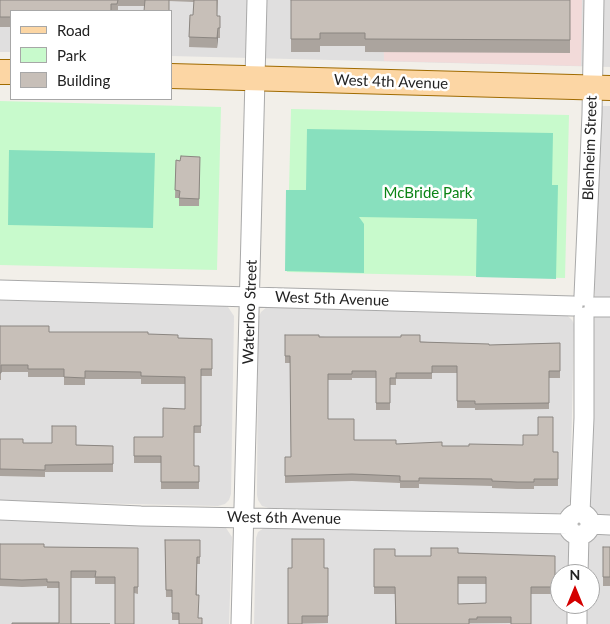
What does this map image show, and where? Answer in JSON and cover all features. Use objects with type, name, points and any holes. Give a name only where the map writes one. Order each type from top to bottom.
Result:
[{"type":"main road","name":"West 4th Avenue","points":[[172,76],[601,87]]},
{"type":"street","name":"Waterloo Street","points":[[241,624],[257,0]]},
{"type":"street","name":"Blenheim Street","points":[[578,564],[601,87],[594,0]]},
{"type":"street","name":"West 5th Avenue","points":[[0,290],[589,307]]},
{"type":"street","name":"West 6th Avenue","points":[[0,510],[610,525]]},
{"type":"shaded area","points":[[0,0],[610,0],[610,67],[172,56],[172,10],[10,10],[10,52],[0,52]]},
{"type":"shaded area","points":[[383,0],[582,0],[581,66],[384,61]]},
{"type":"shaded area","points":[[601,106],[610,106],[610,624],[254,624],[256,538],[258,532],[267,526],[589,534],[595,291],[592,284],[592,269],[596,265]]},
{"type":"shaded area","points":[[0,300],[221,305],[228,307],[234,316],[231,494],[229,500],[225,504],[218,506],[0,501]]},
{"type":"shaded area","points":[[267,307],[567,315],[574,324],[570,502],[567,508],[563,512],[556,514],[269,508],[262,506],[257,495],[258,319],[261,312]]},
{"type":"shaded area","points":[[0,520],[219,525],[226,528],[232,537],[229,624],[0,624]]},
{"type":"green space","points":[[0,101],[221,107],[217,270],[0,265]]},
{"type":"green space","name":"McBride Park","points":[[291,109],[569,115],[565,278],[287,272]]},
{"type":"green space","name":"McBride Park","points":[[307,129],[553,133],[552,185],[558,185],[556,279],[476,277],[477,219],[359,217],[364,224],[364,273],[285,271],[286,190],[306,190]]},
{"type":"green space","points":[[9,150],[155,153],[153,228],[8,225]]},
{"type":"building","points":[[0,0],[118,0],[117,4],[111,4],[111,10],[10,10],[10,17],[0,17]]},
{"type":"building","points":[[145,0],[169,0],[169,10],[144,10]]},
{"type":"building","points":[[194,0],[217,0],[217,16],[220,16],[220,28],[218,28],[217,38],[189,37],[190,15],[193,15]]},
{"type":"building","points":[[291,0],[570,0],[570,40],[365,39],[365,33],[320,33],[320,39],[291,39]]},
{"type":"building","points":[[181,156],[200,157],[199,199],[179,198],[180,191],[175,190],[176,160],[180,161]]},
{"type":"building","points":[[0,326],[49,326],[49,332],[148,332],[148,334],[178,335],[178,338],[212,339],[212,369],[201,369],[201,426],[194,426],[194,466],[199,466],[199,482],[161,482],[161,456],[134,456],[134,437],[163,437],[163,408],[185,409],[185,377],[141,376],[141,372],[85,371],[85,378],[64,377],[64,369],[28,369],[28,365],[1,365],[0,373]]},
{"type":"building","points":[[285,335],[401,337],[401,335],[420,335],[420,342],[489,345],[560,343],[560,371],[549,371],[549,403],[475,404],[475,401],[457,401],[457,366],[432,366],[432,373],[396,373],[396,378],[390,378],[390,403],[376,403],[376,371],[328,374],[328,419],[354,419],[354,440],[396,440],[396,444],[442,442],[442,446],[469,446],[469,444],[523,445],[523,435],[538,435],[538,417],[553,417],[553,452],[558,452],[558,479],[534,479],[534,482],[517,482],[492,481],[492,479],[419,478],[419,481],[400,481],[400,476],[352,474],[285,476],[285,457],[291,457],[290,356],[285,356]]},
{"type":"building","points":[[52,426],[76,426],[76,445],[113,446],[113,464],[45,465],[45,470],[0,469],[0,439],[23,439],[23,443],[52,443]]},
{"type":"building","points":[[292,539],[324,539],[324,568],[328,568],[328,616],[302,616],[302,624],[288,624],[288,568],[292,568]]},
{"type":"building","points":[[165,540],[200,540],[200,557],[197,557],[196,595],[199,595],[198,618],[202,618],[202,624],[179,624],[179,613],[172,613],[172,590],[166,590]]},
{"type":"building","points":[[0,544],[44,544],[44,547],[138,548],[138,587],[134,587],[134,624],[115,624],[115,577],[95,577],[96,571],[71,571],[71,624],[12,624],[59,623],[59,582],[47,582],[47,579],[0,579]]},
{"type":"building","points":[[603,547],[610,547],[610,577],[603,577]]},
{"type":"building","points":[[431,548],[458,548],[458,553],[555,556],[555,564],[550,564],[550,587],[531,587],[531,624],[511,624],[511,617],[477,617],[477,619],[469,619],[469,624],[396,624],[395,587],[374,587],[374,549],[395,549],[395,556],[431,556]],"holes":[[[458,577],[486,577],[486,603],[458,604]]]}]
